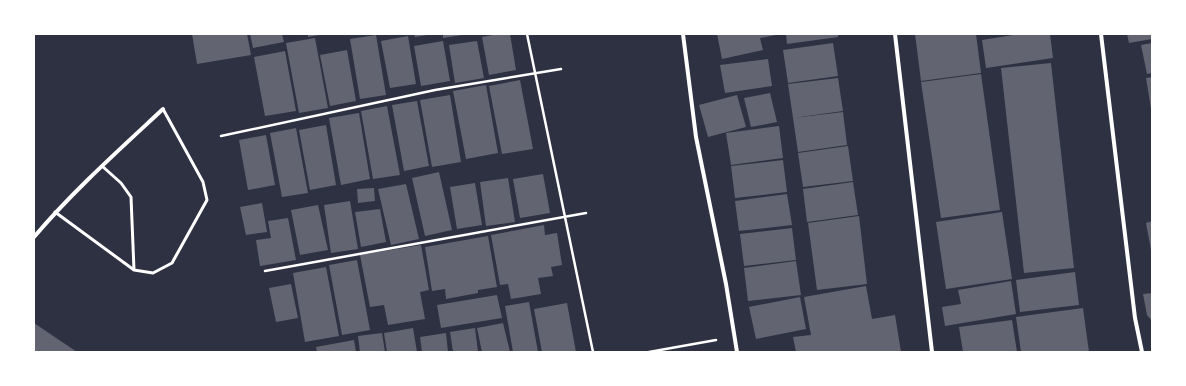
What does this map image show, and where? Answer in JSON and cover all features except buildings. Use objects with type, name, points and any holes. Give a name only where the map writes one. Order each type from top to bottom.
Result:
[{"type":"street","points":[[683,34],[696,137],[726,284],[736,352]]},
{"type":"street","points":[[895,34],[932,352]]},
{"type":"street","points":[[1101,34],[1135,318],[1142,352]]},
{"type":"street","points":[[34,237],[55,212],[163,109]]},
{"type":"lane","points":[[55,212],[134,270],[153,273],[172,263],[207,200],[203,182],[163,109]]},
{"type":"lane","points":[[102,166],[121,183],[131,197],[134,270]]},
{"type":"path","points":[[527,34],[593,352]]},
{"type":"path","points":[[221,136],[435,90],[560,69]]},
{"type":"path","points":[[265,271],[586,213]]},
{"type":"path","points":[[649,352],[734,337]]}]
